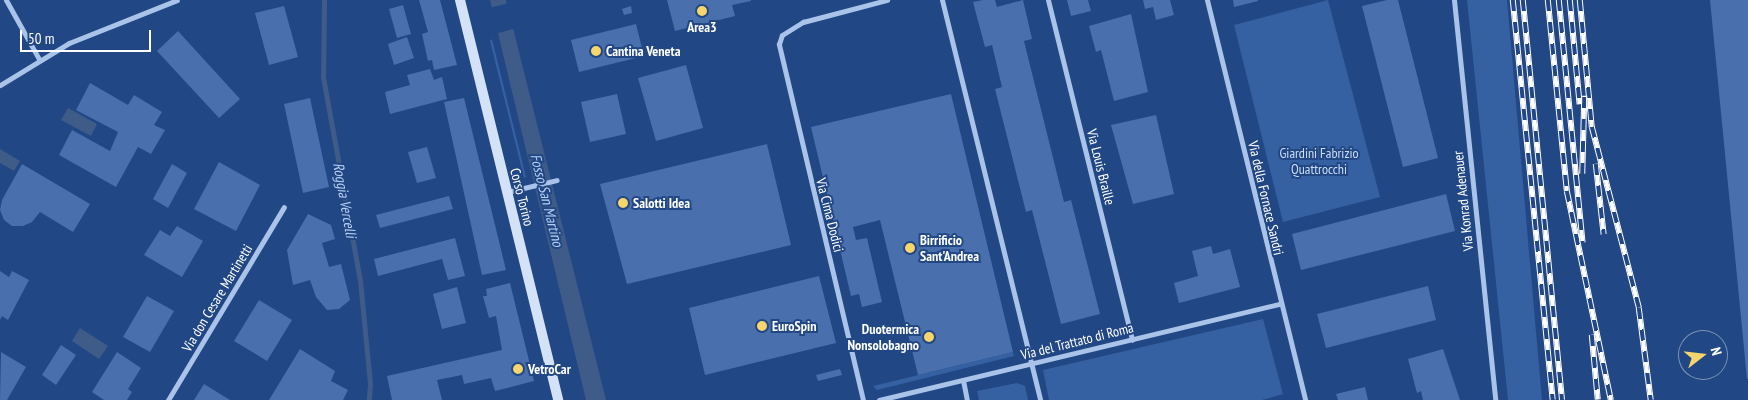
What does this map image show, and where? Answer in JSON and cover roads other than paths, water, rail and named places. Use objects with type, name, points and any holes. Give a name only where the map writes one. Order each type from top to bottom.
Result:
[{"type":"main road","name":"Corso Torino","points":[[460,0],[558,400]]},
{"type":"street","points":[[6,0],[39,59]]},
{"type":"street","points":[[0,85],[39,59],[104,27],[177,0]]},
{"type":"street","name":"Via Cima Dodici","points":[[864,400],[780,56],[779,44],[782,35],[804,22],[887,0]]},
{"type":"street","points":[[942,0],[1040,400]]},
{"type":"street","name":"Via Louis Braille","points":[[1048,0],[1132,340]]},
{"type":"street","name":"Via della Fornace Sandri","points":[[1207,0],[1305,400]]},
{"type":"street","name":"Via Konrad Adenauer","points":[[1454,0],[1495,400]]},
{"type":"street","points":[[507,192],[557,180]]},
{"type":"street","name":"Via don Cesare Martinetti","points":[[168,400],[284,207]]},
{"type":"street","name":"Via del Trattato di Roma","points":[[879,400],[1280,304]]},
{"type":"street","points":[[963,380],[967,400]]},
{"type":"water","name":"Fosso San Martino","points":[[490,0],[506,0],[606,400],[586,400]]},
{"type":"water","points":[[68,108],[97,124],[91,136],[61,120]]},
{"type":"water","points":[[0,149],[20,161],[14,171],[0,163]]},
{"type":"water","points":[[80,328],[108,346],[99,359],[72,341]]},
{"type":"waterway","name":"Roggia Vercelli","points":[[324,0],[323,77],[360,280],[370,384],[369,400]]},
{"type":"railway","points":[[1513,0],[1553,400]]},
{"type":"railway","points":[[1523,0],[1562,400]]},
{"type":"railway","points":[[1548,0],[1567,191],[1611,400]]},
{"type":"railway","points":[[1559,0],[1583,243]]},
{"type":"railway","points":[[1570,0],[1580,105]]},
{"type":"railway","points":[[1580,0],[1592,127],[1639,308],[1651,400]]},
{"type":"railway","points":[[1582,174],[1584,96]]},
{"type":"railway","points":[[1596,164],[1604,235]]},
{"type":"railway","points":[[1592,335],[1598,400]]},
{"type":"place","name":"Area3","points":[[702,11]]},
{"type":"place","name":"Cantina Veneta","points":[[596,51]]},
{"type":"place","name":"Salotti Idea","points":[[623,203]]},
{"type":"place","name":"Birrificio Sant'Andrea","points":[[910,248]]},
{"type":"place","name":"EuroSpin","points":[[762,326]]},
{"type":"place","name":"Duotermica Nonsolobagno","points":[[929,337]]},
{"type":"place","name":"VetroCar","points":[[518,369]]},
{"type":"park label","name":"Giardini Fabrizio Quattrocchi","points":[[1319,162]]}]
